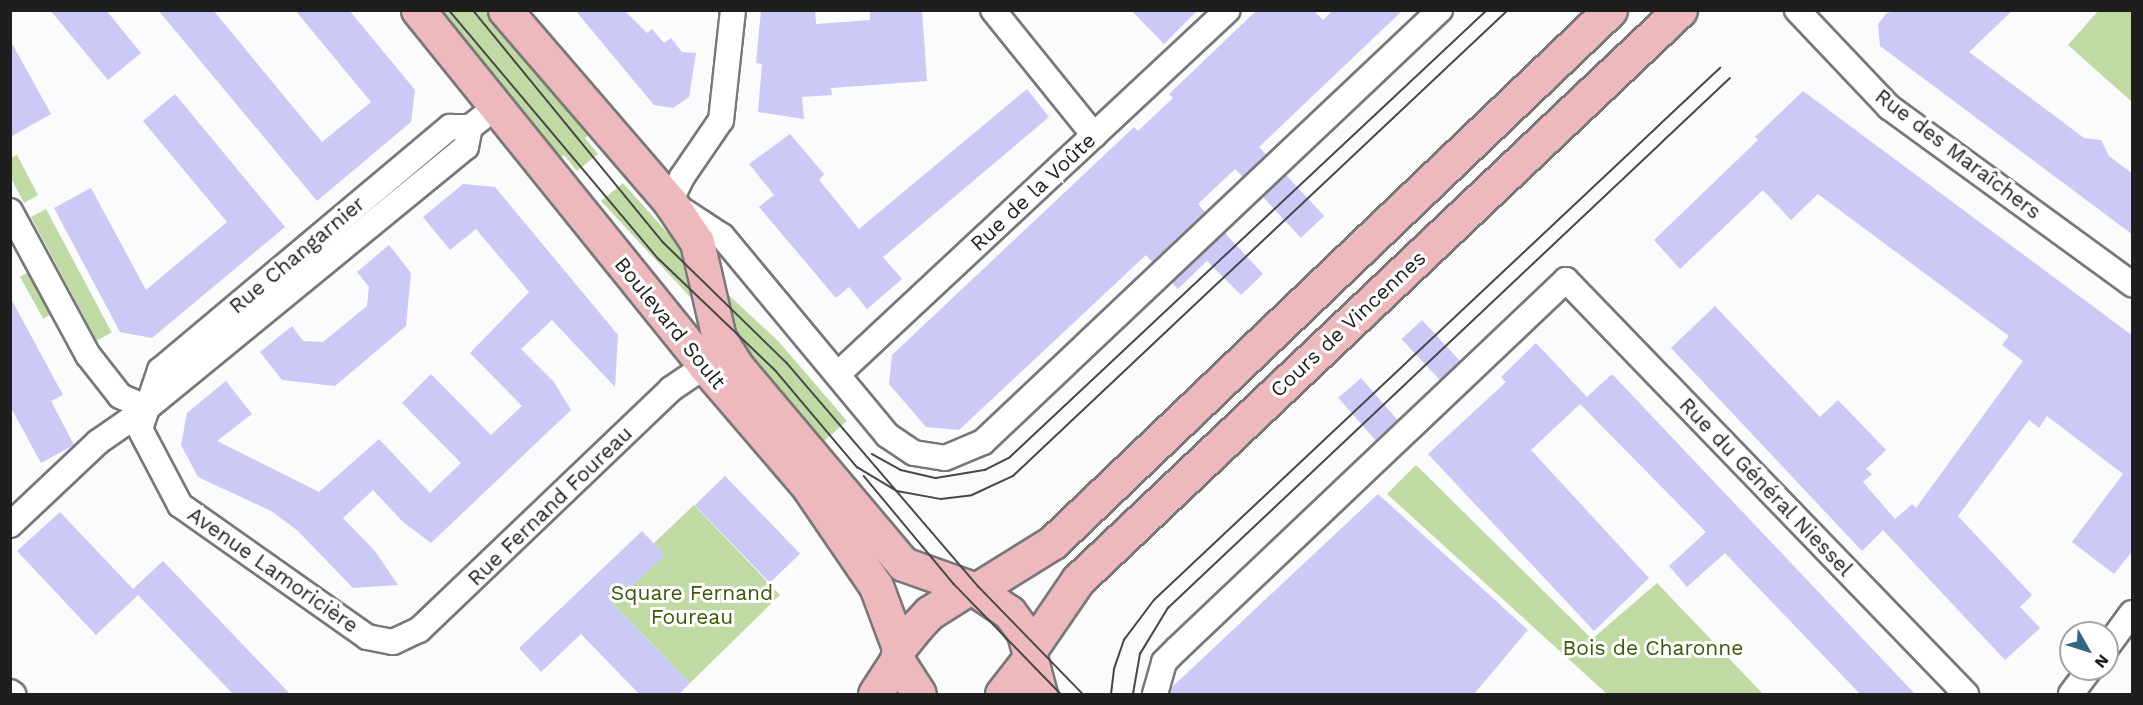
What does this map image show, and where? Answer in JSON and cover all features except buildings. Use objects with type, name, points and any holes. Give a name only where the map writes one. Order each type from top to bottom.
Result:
[{"type":"main road","name":"Boulevard Soult","points":[[418,10],[705,366],[807,485],[868,571],[898,654],[919,694]]},
{"type":"main road","name":"Boulevard Soult","points":[[505,10],[670,202],[697,242],[719,338],[738,368],[903,564],[972,589],[1009,612],[1024,633],[1040,694]]},
{"type":"main road","points":[[875,694],[898,654],[929,613],[1053,542],[1610,10]]},
{"type":"main road","name":"Cours de Vincennes","points":[[1002,694],[1078,580],[1680,10]]},
{"type":"street","points":[[670,202],[682,177],[721,120],[733,10]]},
{"type":"street","points":[[993,10],[1094,135]]},
{"type":"street","name":"Rue de la Voûte","points":[[838,374],[1228,10]]},
{"type":"street","name":"Rue des Maraîchers","points":[[1797,10],[1889,107],[2133,284]]},
{"type":"street","name":"Boulevard Soult","points":[[670,202],[722,236],[887,435],[914,453],[945,458],[968,452],[982,442],[1429,14]]},
{"type":"street","name":"Rue Changarnier","points":[[10,525],[98,442],[147,408],[466,147],[470,126],[497,106]]},
{"type":"street","points":[[10,211],[88,355],[120,396],[147,408]]},
{"type":"street","name":"Rue du Général Niessel","points":[[1155,694],[1164,662],[1566,280],[1966,694]]},
{"type":"street","name":"Rue Fernand Foureau","points":[[393,642],[419,630],[672,389],[705,366]]},
{"type":"street","name":"Avenue Lamoricière","points":[[147,408],[140,429],[180,505],[368,637],[393,642]]},
{"type":"street","points":[[2119,631],[2133,613]]},
{"type":"street","points":[[2071,694],[2081,681]]},
{"type":"green space","points":[[435,11],[488,11],[591,133],[585,138],[598,154],[577,171],[564,155],[557,161]]},
{"type":"green space","points":[[2098,11],[2132,11],[2132,102],[2068,45]]},
{"type":"green space","points":[[17,155],[38,195],[24,203],[11,178],[11,158]]},
{"type":"green space","points":[[623,183],[681,248],[691,298],[601,201]]},
{"type":"green space","points":[[46,209],[112,333],[97,341],[31,217]]},
{"type":"green space","points":[[34,269],[57,311],[43,319],[20,277]]},
{"type":"green space","points":[[718,285],[779,342],[847,421],[824,441],[732,338]]},
{"type":"green space","name":"Bois de Charonne","points":[[1416,465],[1592,639],[1657,583],[1763,694],[1607,694],[1387,494]]},
{"type":"green space","name":"Square Fernand Foureau","points":[[694,505],[780,595],[690,683],[613,604],[664,555],[654,543]]},
{"type":"tram line","points":[[449,10],[659,259],[776,371],[857,467],[897,491],[941,499],[972,495],[1013,476],[1508,10]]},
{"type":"tram line","points":[[473,10],[663,242],[787,363],[979,587],[1083,694]]},
{"type":"tram line","points":[[872,454],[901,470],[936,478],[985,470],[1010,457],[1487,10]]},
{"type":"tram line","points":[[1111,694],[1114,669],[1124,640],[1154,600],[1720,68]]},
{"type":"tram line","points":[[1133,694],[1140,654],[1168,608],[1730,78]]},
{"type":"tram line","points":[[864,476],[954,584],[1061,694]]}]
